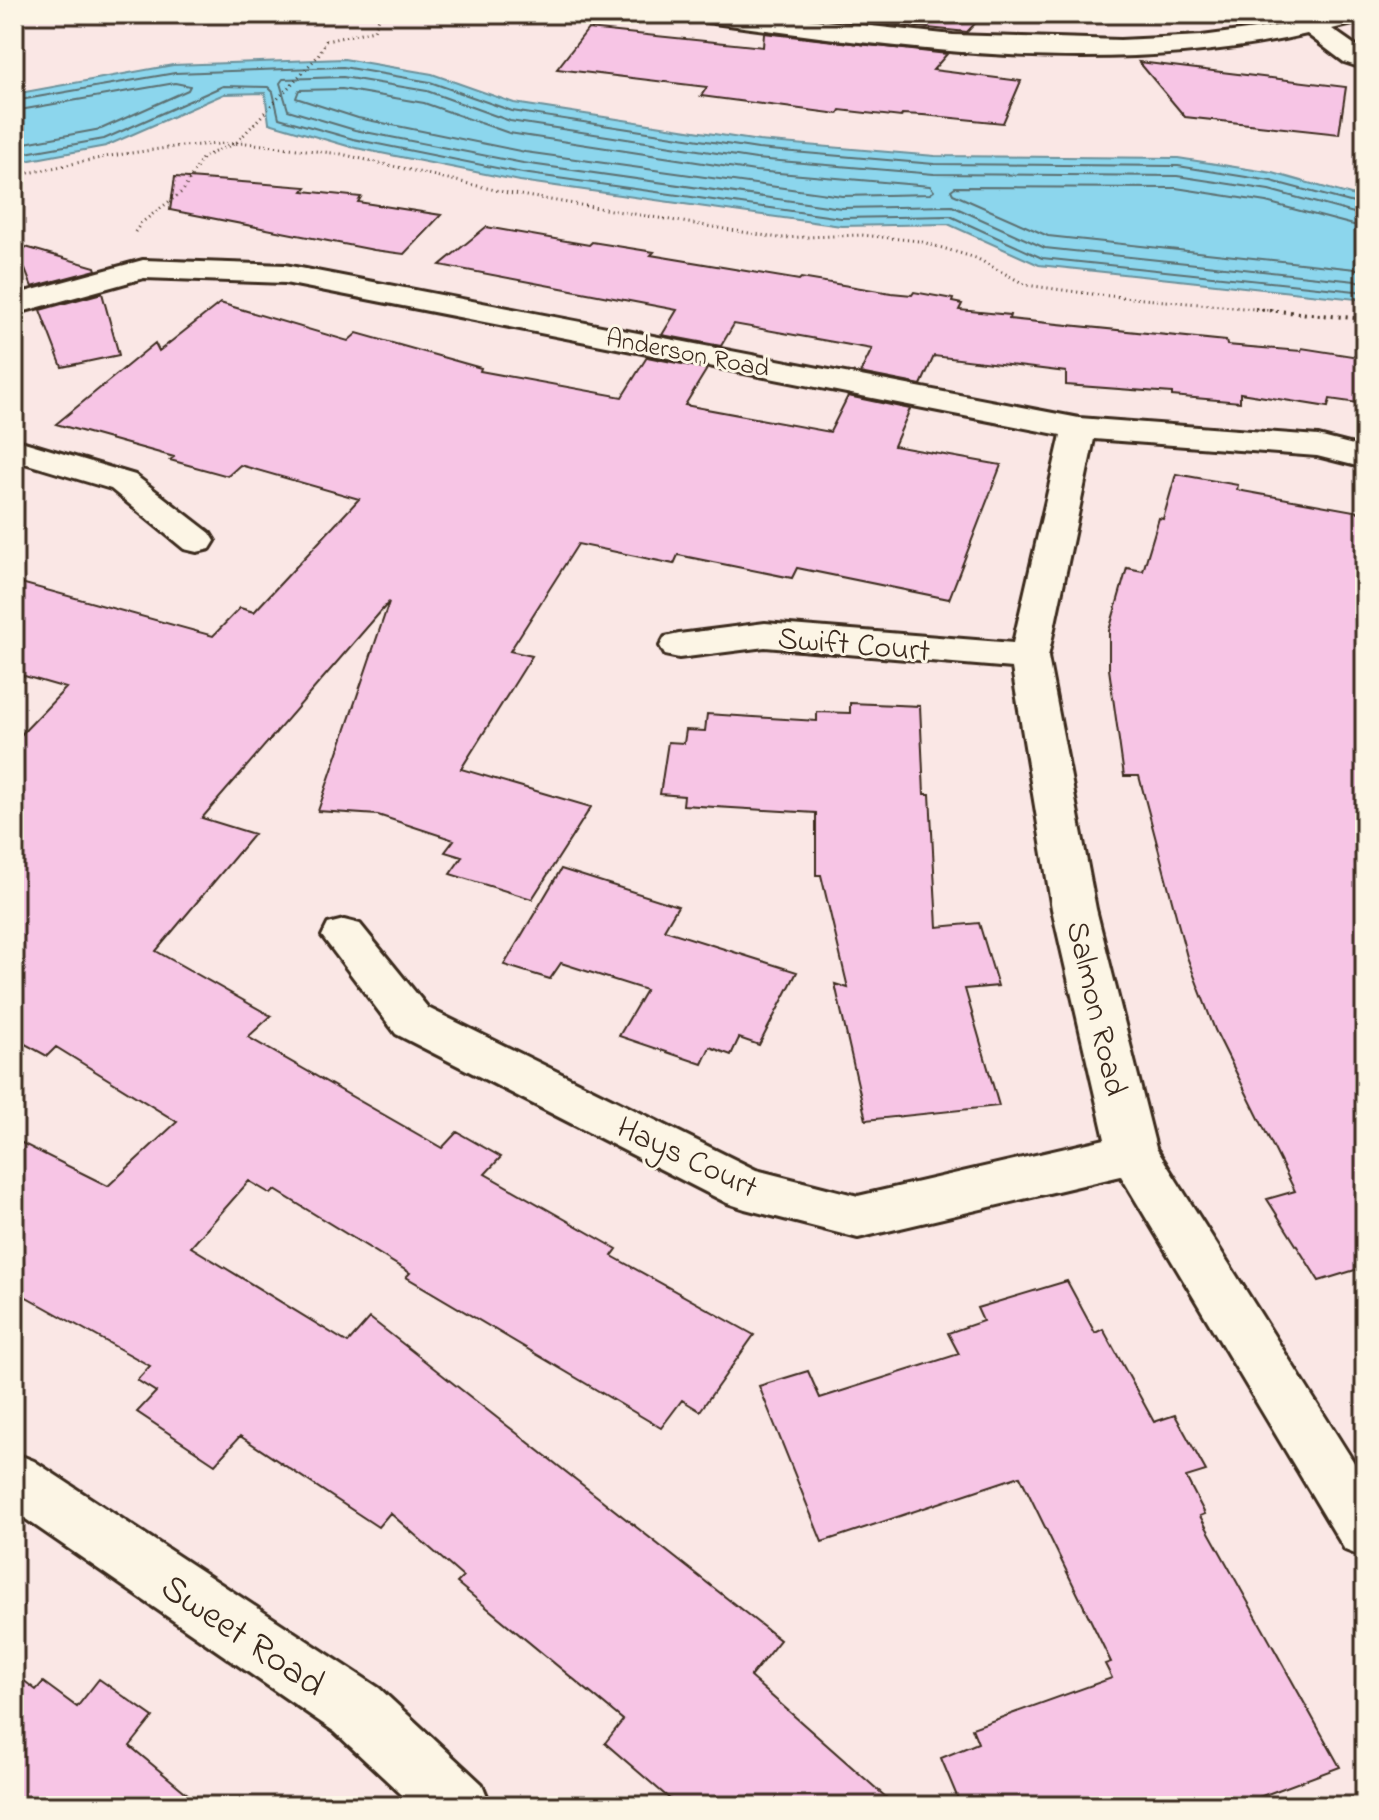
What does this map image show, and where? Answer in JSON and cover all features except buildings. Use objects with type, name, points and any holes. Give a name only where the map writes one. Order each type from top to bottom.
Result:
[{"type":"street","points":[[707,14],[833,22],[1033,47],[1209,43],[1315,28],[1364,14]]},
{"type":"street","points":[[1315,28],[1353,56],[1365,61]]},
{"type":"street","name":"Anderson Road","points":[[14,305],[143,269],[285,274],[1079,428],[1318,446],[1365,458]]},
{"type":"street","name":"Salmon Road","points":[[1079,428],[1029,657],[1074,909],[1133,1153],[1365,1531]]},
{"type":"street","points":[[14,449],[123,482],[197,541]]},
{"type":"street","name":"Swift Court","points":[[679,646],[765,635],[1029,657]]},
{"type":"street","name":"Hays Court","points":[[344,936],[412,1021],[745,1188],[858,1217],[1133,1153]]},
{"type":"street","name":"Sweet Road","points":[[14,1479],[357,1710],[460,1806]]},
{"type":"path","points":[[143,269],[130,240],[141,223],[183,191],[203,157],[236,143],[317,57],[326,41],[374,30],[381,14]]},
{"type":"path","points":[[14,176],[110,156],[181,146],[236,143],[341,154],[508,193],[779,238],[862,235],[919,241],[976,258],[1026,285],[1099,295],[1365,319]]},
{"type":"water","points":[[344,59],[432,74],[514,103],[759,141],[935,156],[1178,158],[1273,173],[1365,199],[1365,300],[1039,265],[948,224],[841,226],[520,181],[351,147],[269,123],[265,93],[224,94],[106,146],[14,163],[14,94],[173,65]]}]
